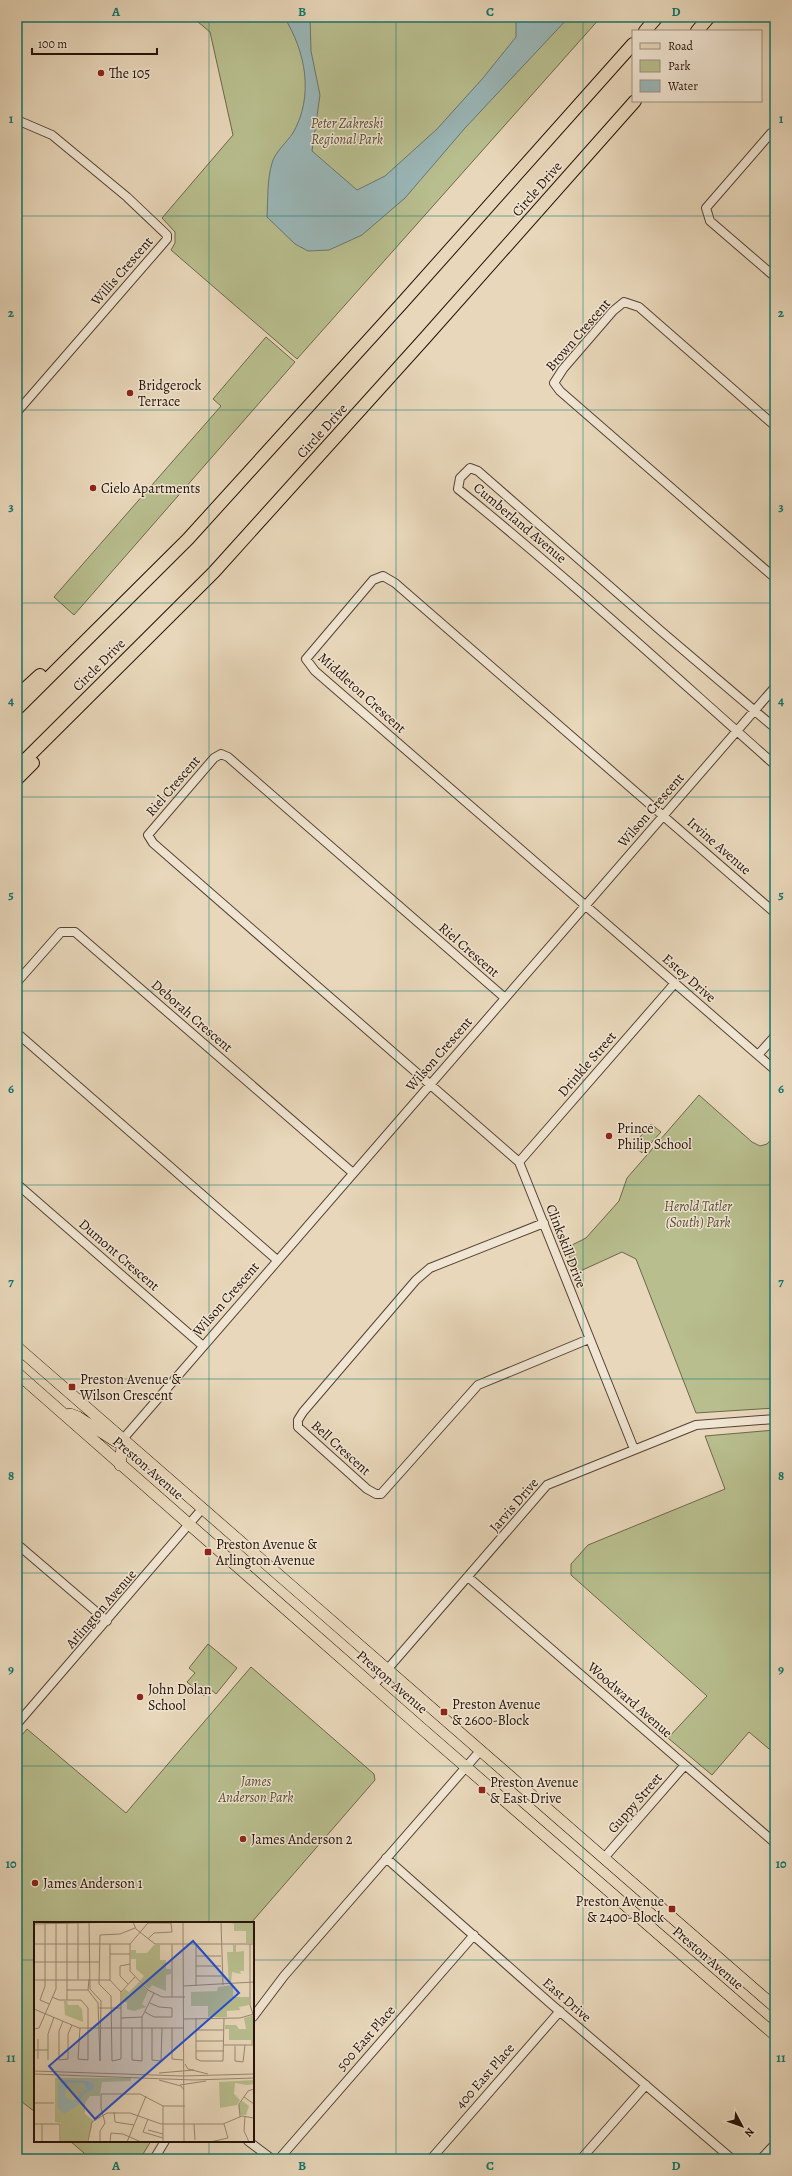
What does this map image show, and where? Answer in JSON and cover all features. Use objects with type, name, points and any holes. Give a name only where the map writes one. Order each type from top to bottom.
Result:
[{"type":"highway","points":[[646,30],[657,17]]},
{"type":"highway","points":[[698,30],[709,17]]},
{"type":"highway","name":"Circle Drive","points":[[17,709],[204,522],[404,301],[632,45]]},
{"type":"highway","name":"Circle Drive","points":[[17,768],[214,572],[376,394],[634,102]]},
{"type":"highway","points":[[17,696],[121,605]]},
{"type":"highway","points":[[17,779],[156,629]]},
{"type":"main road","name":"Preston Avenue","points":[[17,1347],[775,2007]]},
{"type":"main road","name":"Preston Avenue","points":[[17,1373],[373,1686],[775,2035]]},
{"type":"main road","name":"Preston Avenue","points":[[63,1412],[78,1417],[115,1441],[118,1442],[123,1439]]},
{"type":"main road","points":[[120,1465],[123,1439]]},
{"type":"street","name":"Willis Crescent","points":[[17,120],[52,135],[127,197],[167,235],[167,239],[17,412]]},
{"type":"street","points":[[775,132],[771,133],[706,208],[710,221],[775,277]]},
{"type":"street","name":"Brown Crescent","points":[[775,426],[639,308],[624,302],[612,311],[563,369],[554,383],[560,391],[775,578]]},
{"type":"street","name":"Cumberland Avenue","points":[[775,728],[649,622],[478,471],[470,468],[460,478],[458,489],[622,626],[775,765]]},
{"type":"street","name":"Middleton Crescent","points":[[585,905],[315,671],[306,659],[312,650],[374,580],[383,576],[395,583],[663,815]]},
{"type":"street","name":"Wilson Crescent","points":[[123,1439],[775,687]]},
{"type":"street","name":"Riel Crescent","points":[[430,1085],[153,843],[148,835],[214,758],[221,754],[225,756],[505,998]]},
{"type":"street","name":"Irvine Avenue","points":[[663,815],[775,913]]},
{"type":"street","name":"Estey Drive","points":[[585,905],[775,1070]]},
{"type":"street","name":"Deborah Crescent","points":[[17,982],[61,932],[75,932],[353,1173]]},
{"type":"street","name":"Drinkle Street","points":[[519,1162],[675,983]]},
{"type":"street","points":[[17,1033],[278,1260]]},
{"type":"street","points":[[758,1054],[775,1036]]},
{"type":"street","name":"Clinkskill Drive","points":[[430,1085],[519,1162],[634,1449]]},
{"type":"street","name":"Dumont Crescent","points":[[17,1184],[203,1346]]},
{"type":"street","name":"Bell Crescent","points":[[544,1223],[430,1268],[416,1280],[302,1412],[298,1420],[298,1427],[367,1489],[376,1494],[381,1494],[478,1384],[590,1339]]},
{"type":"street","name":"Jarvis Drive","points":[[373,1686],[547,1485],[634,1449],[696,1426],[775,1419]]},
{"type":"street","name":"Arlington Avenue","points":[[17,1724],[202,1509]]},
{"type":"street","points":[[17,1544],[107,1621]]},
{"type":"street","name":"Woodward Avenue","points":[[468,1577],[775,1843]]},
{"type":"street","points":[[254,2016],[284,1976],[480,1751]]},
{"type":"street","name":"Guppy Street","points":[[604,1858],[685,1765]]},
{"type":"street","name":"East Drive","points":[[386,1858],[560,2011],[732,2159]]},
{"type":"street","name":"500 East Place","points":[[279,2159],[474,1935]]},
{"type":"street","name":"400 East Place","points":[[431,2159],[560,2011]]},
{"type":"street","points":[[581,2159],[646,2085]]},
{"type":"street","points":[[154,2159],[164,2142]]},
{"type":"street","points":[[249,2142],[272,2159]]},
{"type":"street","points":[[761,2159],[775,2144]]},
{"type":"green space","name":"Peter Zakreski Regional Park","points":[[192,17],[601,17],[297,359],[171,250],[175,243],[175,232],[162,218],[233,135],[210,32]]},
{"type":"green space","points":[[266,337],[295,362],[74,615],[54,597],[221,406],[213,399]]},
{"type":"green space","name":"Herold Tatler (South) Park","points":[[699,1095],[752,1142],[760,1146],[767,1144],[775,1135],[775,1408],[696,1413],[636,1259],[622,1252],[576,1273],[566,1248],[586,1238],[619,1201],[627,1178]]},
{"type":"green space","points":[[651,1124],[661,1132],[642,1153],[633,1145]]},
{"type":"green space","points":[[775,1430],[775,1754],[749,1732],[712,1775],[668,1738],[707,1696],[571,1575],[571,1564],[588,1545],[725,1489],[705,1436]]},
{"type":"green space","points":[[208,1644],[237,1668],[216,1694],[210,1689],[204,1696],[187,1682],[195,1673],[189,1668]]},
{"type":"green space","name":"James Anderson Park","points":[[251,1667],[374,1774],[375,1780],[252,1922],[34,1922],[34,2111],[17,2098],[17,1741],[27,1729],[126,1813]]},
{"type":"green space","points":[[71,2142],[150,2142],[140,2159],[91,2159]]},
{"type":"water","points":[[284,17],[310,17],[311,51],[320,95],[312,151],[357,190],[385,176],[437,129],[483,78],[516,37],[516,17],[569,17],[465,128],[405,198],[362,235],[329,250],[308,251],[295,244],[267,217],[270,169],[278,151],[293,133],[300,119],[304,104],[305,74],[302,59],[292,31]]},
{"type":"place","name":"The 105","points":[[101,73]]},
{"type":"place","name":"Bridgerock Terrace","points":[[130,393]]},
{"type":"place","name":"Cielo Apartments","points":[[93,488]]},
{"type":"place","name":"Prince Philip School","points":[[609,1136]]},
{"type":"place","name":"Preston Avenue & Wilson Crescent","points":[[72,1387]]},
{"type":"place","name":"Preston Avenue & Arlington Avenue","points":[[208,1552]]},
{"type":"place","name":"John Dolan School","points":[[140,1697]]},
{"type":"place","name":"Preston Avenue & 2600-Block","points":[[444,1712]]},
{"type":"place","name":"Preston Avenue & East Drive","points":[[482,1790]]},
{"type":"place","name":"James Anderson 2","points":[[243,1839]]},
{"type":"place","name":"James Anderson 1","points":[[35,1883]]},
{"type":"place","name":"Preston Avenue & 2400-Block","points":[[672,1909]]}]
